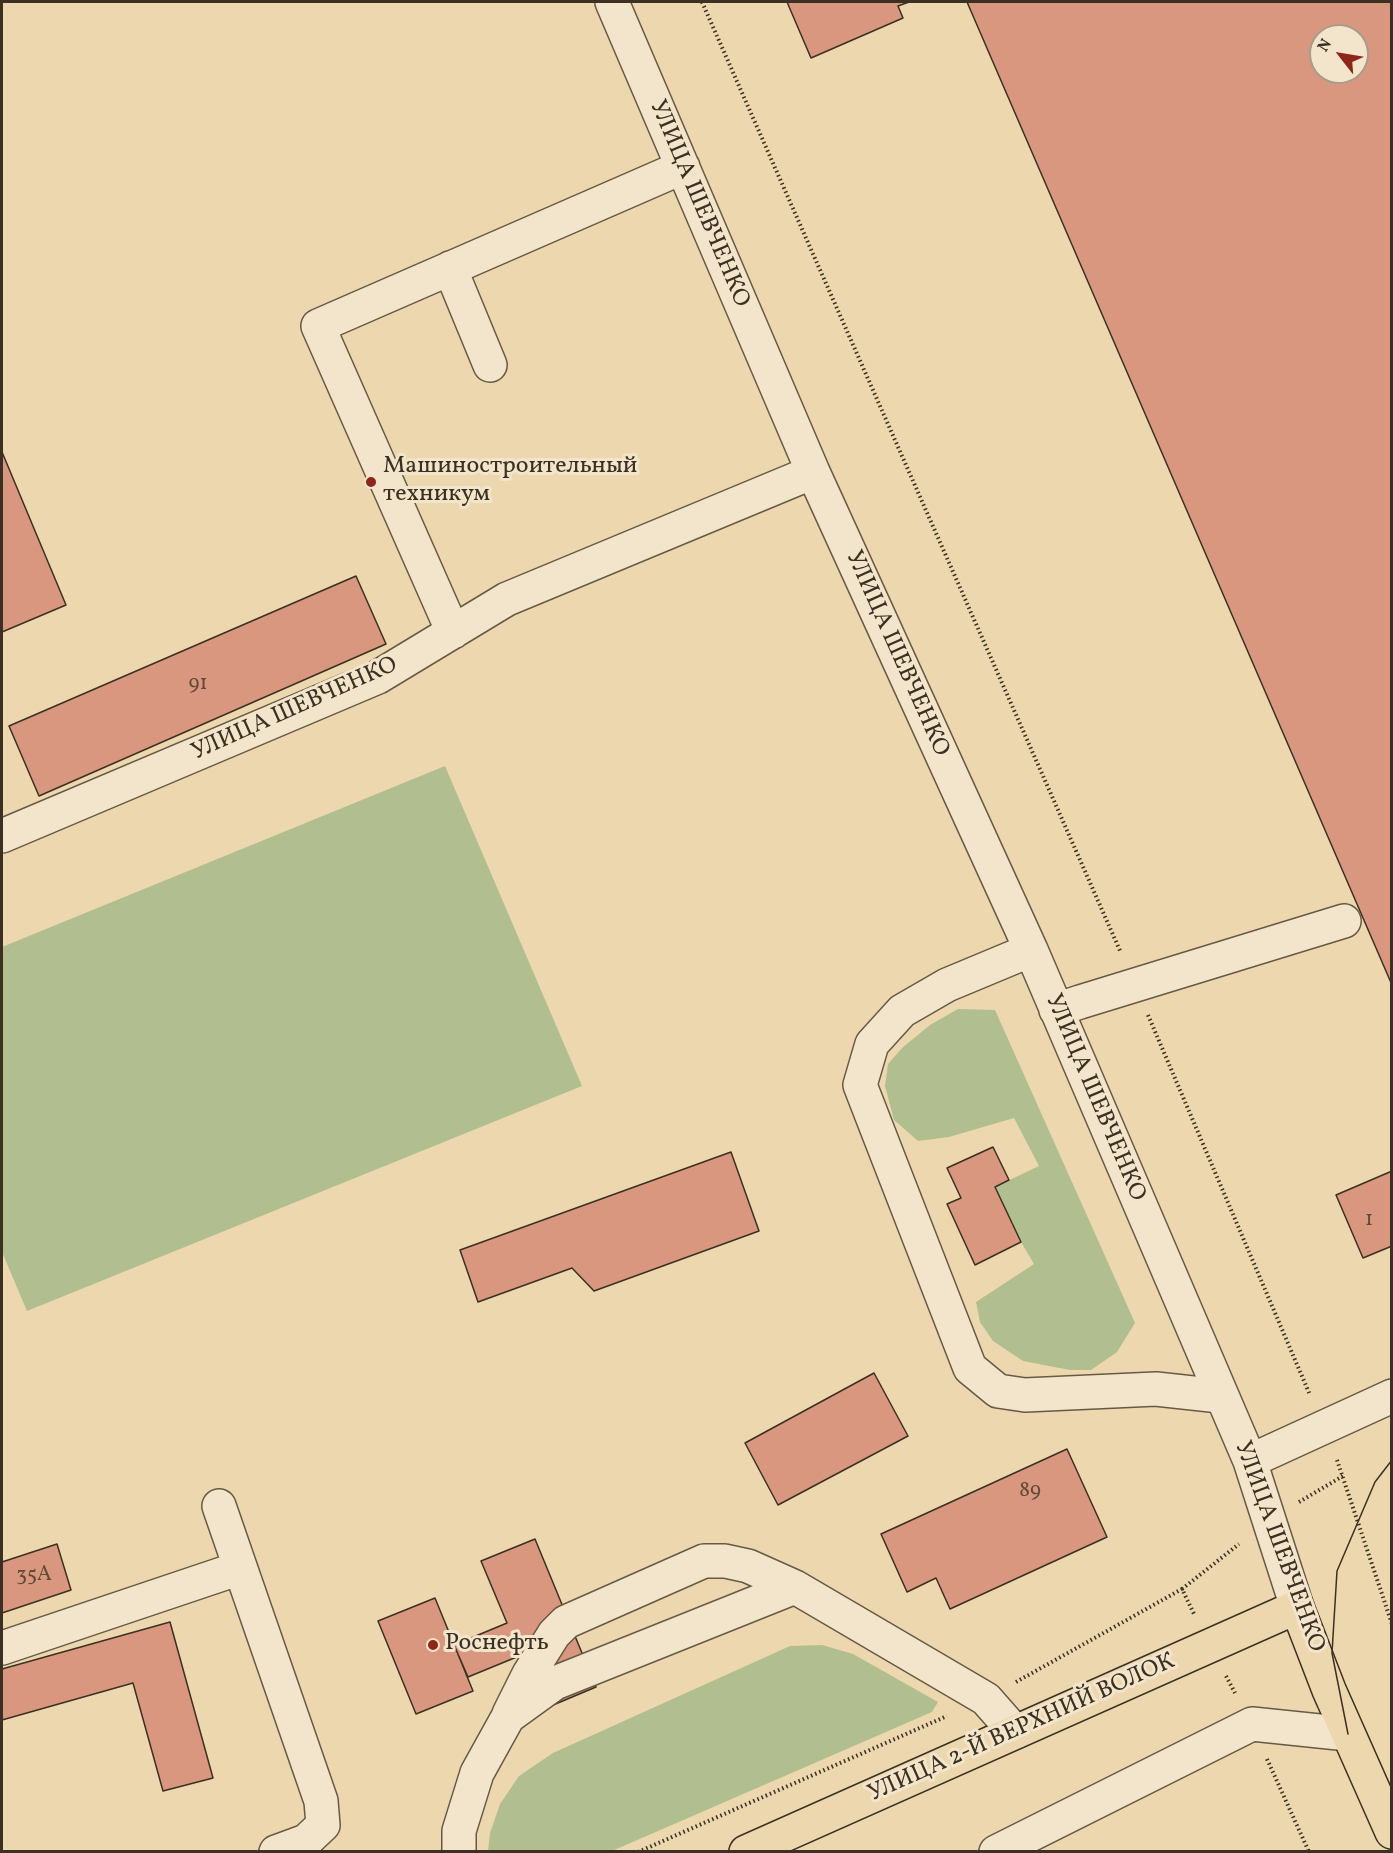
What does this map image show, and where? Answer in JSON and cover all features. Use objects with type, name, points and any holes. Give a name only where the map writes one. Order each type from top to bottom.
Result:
[{"type":"main road","name":"УЛИЦА 2-Й ВЕРХНИЙ ВОЛОК","points":[[746,1851],[1298,1607]]},
{"type":"main road","name":"УЛИЦА ШЕВЧЕНКО","points":[[1298,1607],[1329,1690],[1392,1832]]},
{"type":"street","name":"УЛИЦА ШЕВЧЕНКО","points":[[612,2],[813,472],[1031,950],[1220,1396],[1250,1461],[1298,1607]]},
{"type":"street","points":[[453,632],[318,326],[683,167]]},
{"type":"street","points":[[450,268],[490,365]]},
{"type":"street","points":[[341,292],[413,285]]},
{"type":"street","name":"УЛИЦА ШЕВЧЕНКО","points":[[2,836],[378,677],[507,599],[813,472]]},
{"type":"street","points":[[1056,1010],[1344,921]]},
{"type":"street","points":[[1031,950],[947,985],[902,1011],[872,1044],[860,1085],[970,1368],[998,1390],[1025,1395],[1156,1389],[1220,1396]]},
{"type":"street","points":[[1250,1461],[1392,1396]]},
{"type":"street","points":[[219,1506],[321,1801],[323,1824],[306,1841],[276,1851]]},
{"type":"street","points":[[459,1851],[459,1831],[477,1773],[529,1674],[554,1634],[566,1622],[704,1561],[725,1561],[748,1566],[795,1587],[986,1699],[1015,1732]]},
{"type":"street","points":[[2,1648],[240,1568]]},
{"type":"street","points":[[508,1717],[555,1683],[795,1587]]},
{"type":"street","points":[[996,1851],[1252,1724],[1348,1734]]},
{"type":"path","points":[[702,2],[1135,985],[1324,1426],[1392,1623]]},
{"type":"green space","points":[[445,766],[582,1086],[27,1311],[2,1252],[2,947]]},
{"type":"green space","points":[[958,1009],[995,1010],[1135,1323],[1117,1352],[1091,1370],[1070,1370],[1023,1361],[993,1341],[980,1322],[976,1302],[1034,1264],[995,1187],[1039,1166],[1014,1118],[949,1137],[918,1141],[894,1120],[885,1086],[888,1064],[902,1048],[930,1025]]},
{"type":"green space","points":[[822,1645],[853,1654],[938,1702],[932,1712],[612,1851],[488,1851],[490,1833],[500,1804],[519,1776],[553,1753],[790,1646]]},
{"type":"building","points":[[787,2],[909,2],[898,6],[903,18],[811,58]]},
{"type":"building","points":[[967,2],[1392,2],[1392,985]]},
{"type":"building","points":[[2,452],[66,605],[2,632]]},
{"type":"building","points":[[356,576],[386,644],[39,796],[9,726]]},
{"type":"building","points":[[993,1147],[1009,1180],[995,1187],[1021,1242],[975,1265],[947,1204],[961,1198],[947,1168]]},
{"type":"building","points":[[731,1152],[759,1231],[594,1291],[572,1268],[478,1302],[460,1250]]},
{"type":"building","points":[[1392,1171],[1392,1246],[1363,1258],[1336,1195]]},
{"type":"building","points":[[874,1373],[908,1436],[778,1505],[745,1443]]},
{"type":"building","points":[[1067,1449],[1107,1537],[950,1609],[936,1578],[907,1592],[881,1534]]},
{"type":"building","points":[[535,1539],[596,1687],[546,1708],[524,1654],[468,1677],[454,1645],[507,1623],[481,1561]]},
{"type":"building","points":[[57,1544],[71,1590],[2,1613],[2,1562]]},
{"type":"building","points":[[435,1598],[473,1691],[416,1714],[378,1621]]},
{"type":"building","points":[[170,1622],[213,1778],[163,1791],[133,1683],[2,1720],[2,1669]]},
{"type":"tram line","points":[[1348,1734],[1332,1653],[1337,1571],[1375,1482],[1392,1460]]},
{"type":"place","name":"Машиностроительный техникум","points":[[371,482]]},
{"type":"place","name":"Роснефть","points":[[433,1645]]}]
